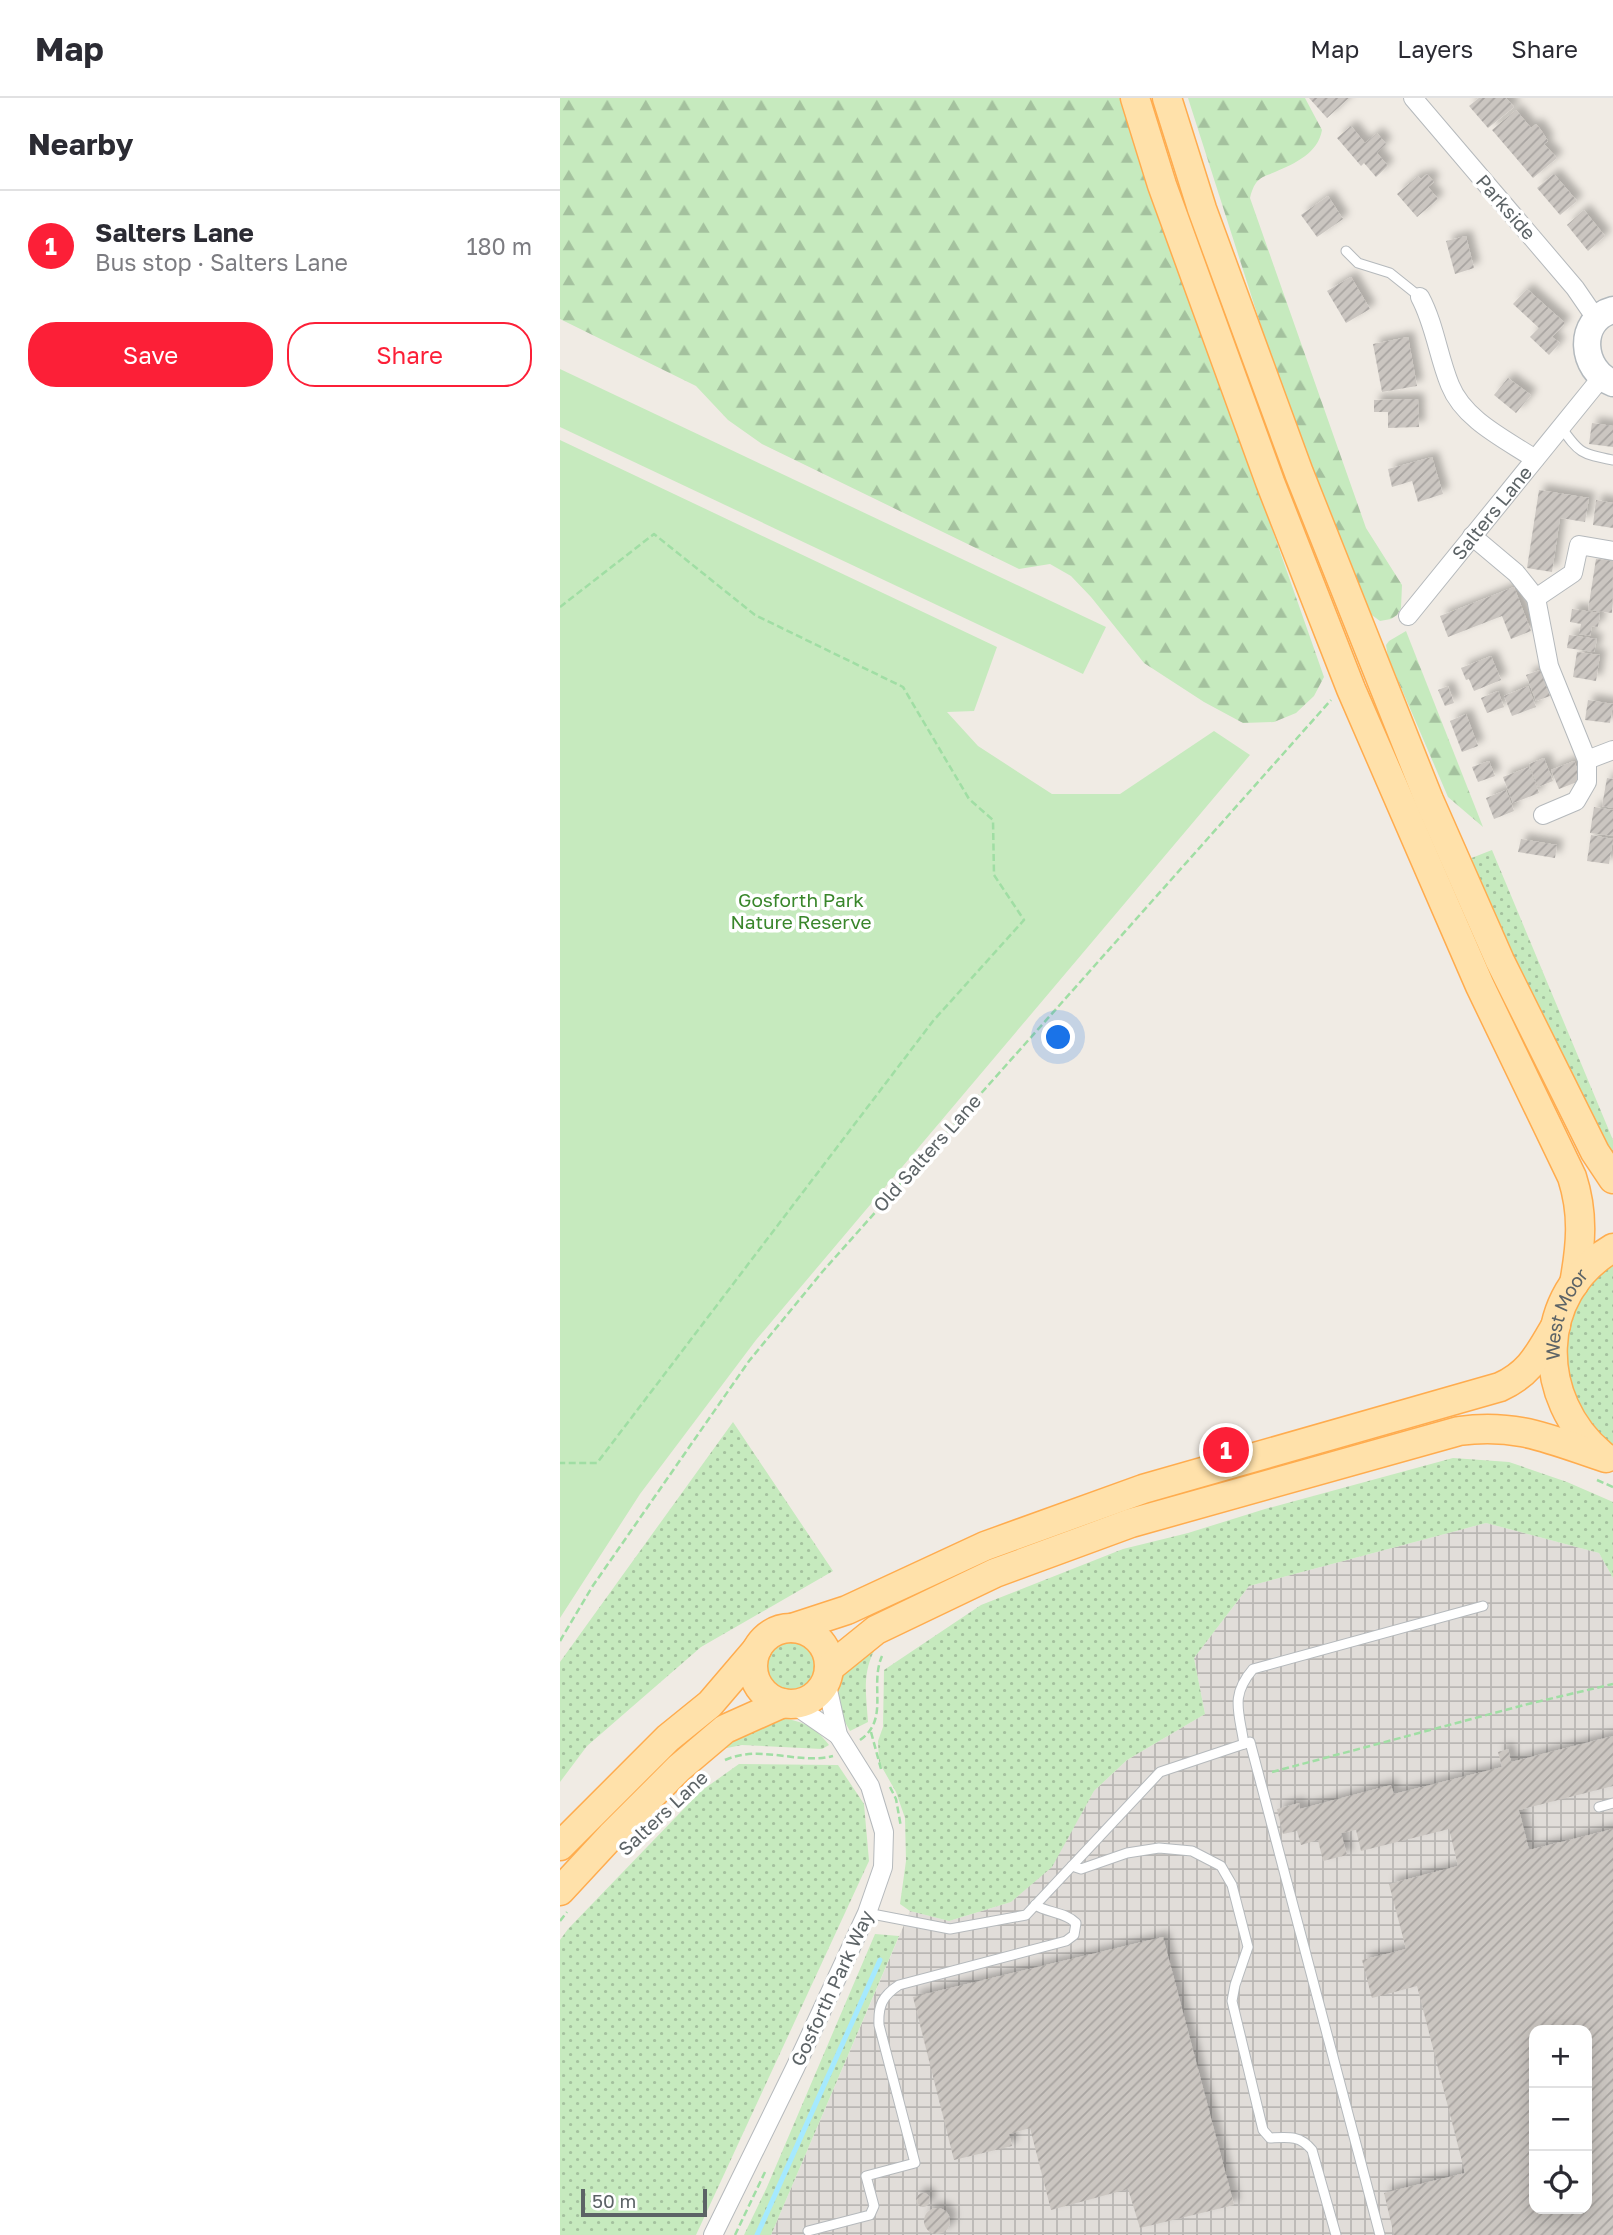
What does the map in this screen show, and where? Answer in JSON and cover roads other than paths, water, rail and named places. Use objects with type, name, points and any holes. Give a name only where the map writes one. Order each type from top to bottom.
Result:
[{"type":"main road","points":[[1135,98],[1162,185],[1270,482],[1351,690],[1480,986],[1572,1177],[1582,1217],[1582,1242],[1574,1284]]},
{"type":"main road","points":[[1167,98],[1202,209],[1294,461],[1429,800],[1500,961],[1595,1152],[1613,1178]]},
{"type":"main road","points":[[1605,315],[1587,337],[1586,351],[1592,368],[1607,380]]},
{"type":"main road","name":"West Moor","points":[[1604,1466],[1564,1409],[1553,1368],[1552,1346],[1563,1303],[1574,1284],[1588,1267],[1613,1248]]},
{"type":"main road","points":[[560,1846],[668,1738],[710,1704],[763,1640],[776,1632],[847,1609],[985,1545],[1143,1489],[1500,1387],[1525,1372],[1556,1325]]},
{"type":"main road","points":[[757,1649],[753,1662],[758,1685],[765,1694],[788,1704],[814,1697],[828,1674],[876,1630],[995,1573],[1131,1523],[1459,1431],[1485,1427],[1528,1432],[1604,1466]]},
{"type":"main road","points":[[792,1628],[803,1630],[817,1638],[827,1652],[828,1674]]},
{"type":"main road","name":"Salters Lane","points":[[566,1899],[650,1797],[725,1729],[788,1704]]},
{"type":"street","name":"Parkside","points":[[1413,98],[1575,288],[1605,315]]},
{"type":"street","points":[[1420,297],[1429,313],[1450,386],[1457,398],[1479,422],[1535,459]]},
{"type":"street","name":"Salters Lane","points":[[1408,615],[1561,427],[1607,380]]},
{"type":"street","points":[[1472,536],[1516,573],[1536,598],[1549,666],[1587,760],[1587,782],[1576,801],[1543,815]]},
{"type":"street","points":[[1536,598],[1573,573],[1579,545],[1613,551]]},
{"type":"street","points":[[1587,760],[1613,750]]},
{"type":"street","name":"Gosforth Park Way","points":[[713,2235],[867,1913],[883,1867],[884,1832],[870,1786],[838,1735],[828,1674]]},
{"type":"street","name":"Gosforth Park Way","points":[[788,1704],[838,1735]]},
{"type":"lane","points":[[1346,251],[1358,263],[1390,273],[1420,297]]},
{"type":"lane","points":[[1561,427],[1577,450],[1613,460]]},
{"type":"lane","points":[[1244,1744],[1238,1701],[1240,1685],[1253,1669],[1483,1606]]},
{"type":"lane","points":[[867,1913],[950,1929],[1027,1915],[1160,1772],[1250,1742],[1380,2235]]},
{"type":"lane","points":[[1599,1807],[1613,1803]]},
{"type":"lane","points":[[1072,1866],[1081,1869],[1127,1853],[1159,1847],[1192,1851],[1221,1866],[1232,1885],[1248,1947],[1235,1985],[1233,2001],[1263,2130],[1270,2138],[1295,2137],[1306,2142],[1312,2150],[1336,2235]]},
{"type":"lane","points":[[808,2231],[870,2215],[874,2206],[866,2176],[915,2163],[879,2025],[881,2001],[888,1992],[899,1986],[1066,1941],[1074,1935],[1076,1923],[1069,1916],[1043,1910],[1035,1905]]},
{"type":"waterway","points":[[757,2235],[880,1960]]},
{"type":"place","name":"Salters Lane","points":[[1226,1450]]},
{"type":"park label","name":"Gosforth Park Nature Reserve","points":[[801,911]]}]
